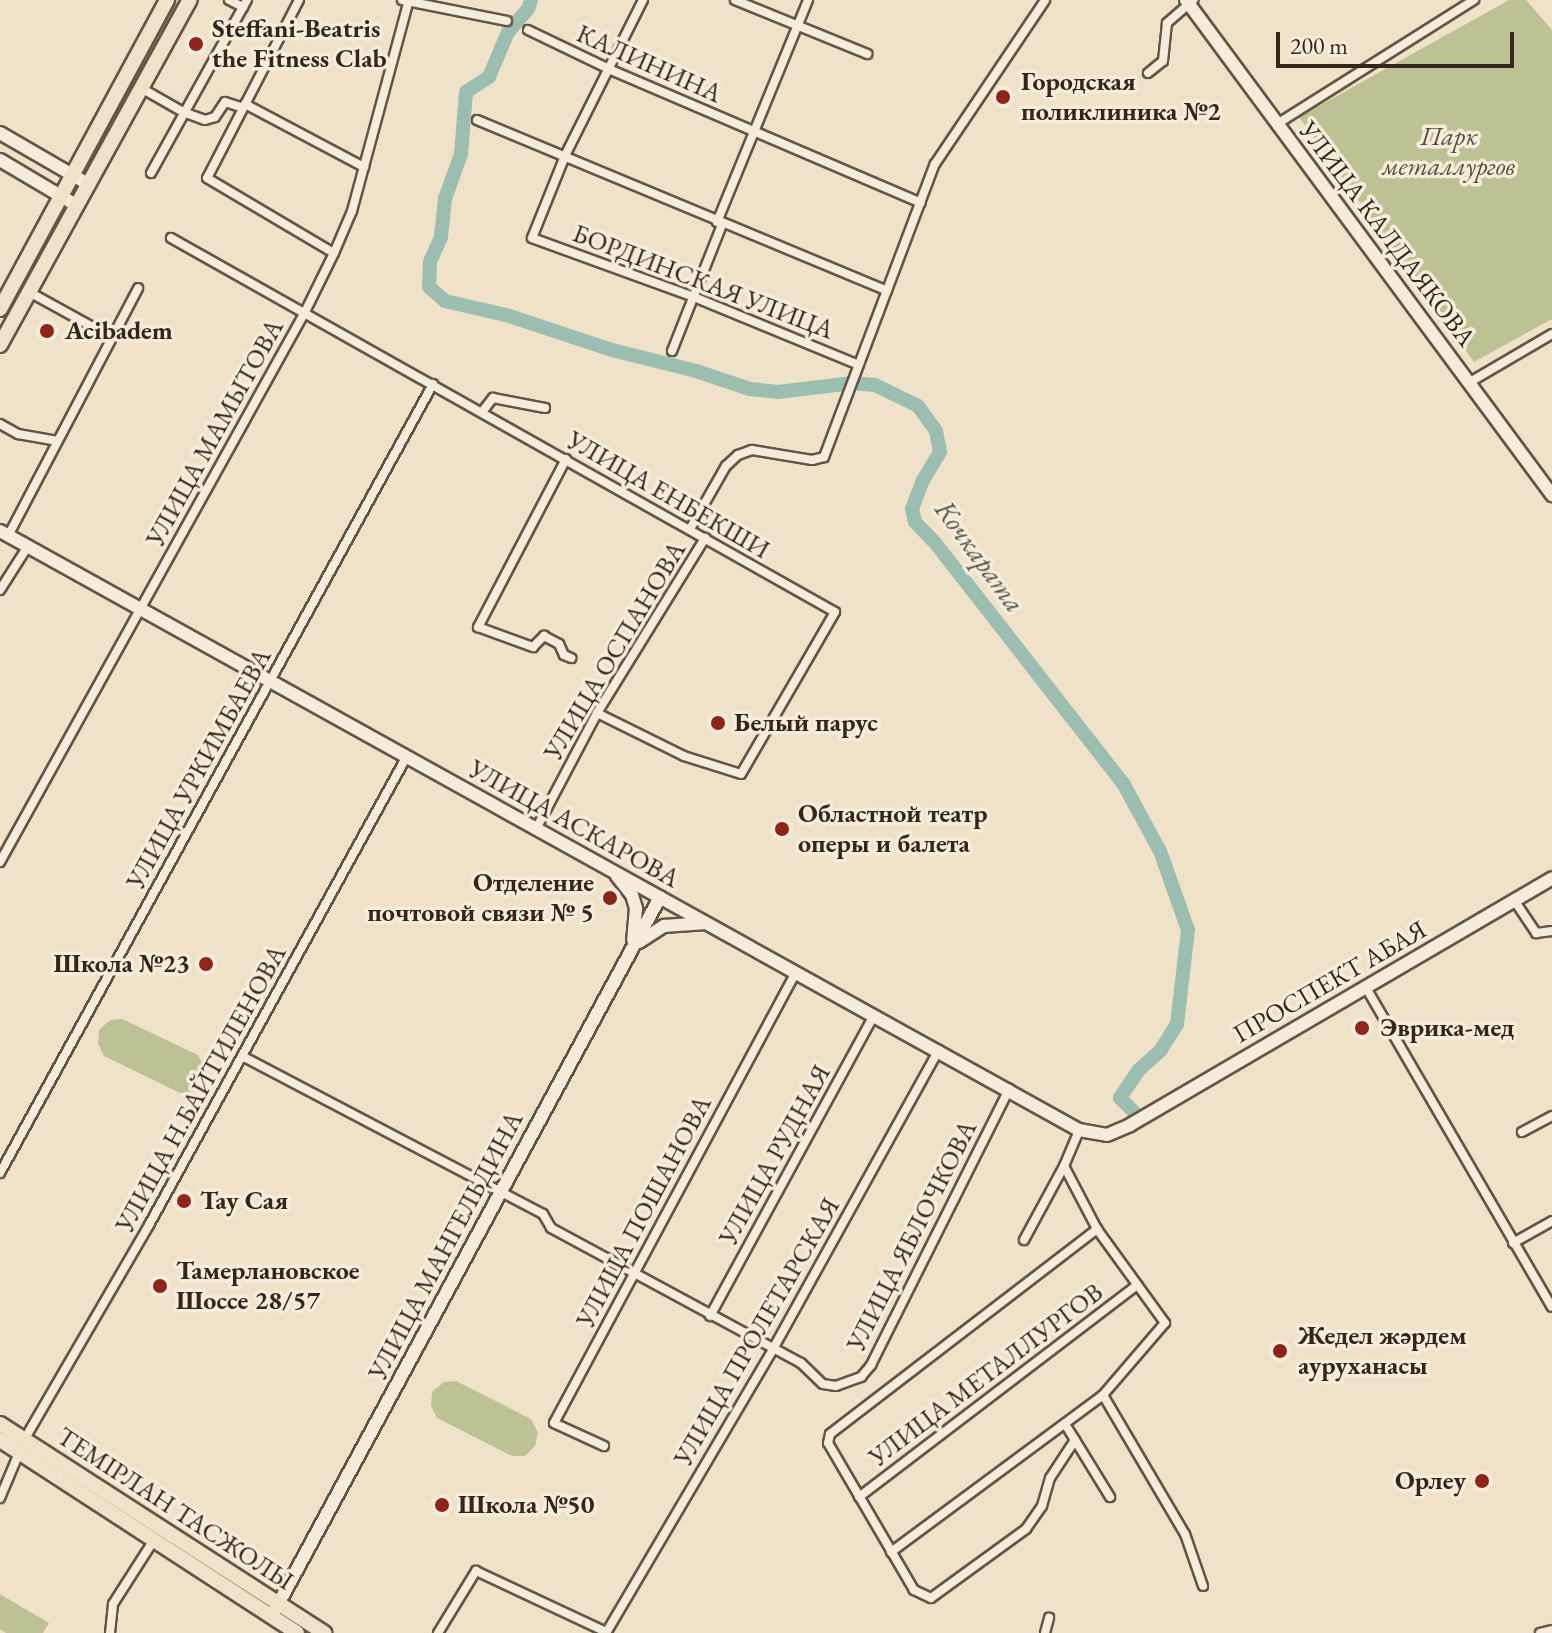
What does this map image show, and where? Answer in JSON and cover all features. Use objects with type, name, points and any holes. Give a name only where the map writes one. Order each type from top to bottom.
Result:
[{"type":"main road","points":[[0,309],[167,0]]},
{"type":"main road","points":[[0,345],[190,0]]},
{"type":"main road","name":"УЛИЦА КАЛДАЯКОВА","points":[[1190,1],[1277,124],[1552,495]]},
{"type":"main road","points":[[0,133],[88,184]]},
{"type":"main road","points":[[0,160],[76,205]]},
{"type":"main road","name":"УЛИЦА АСКАРОВА","points":[[4,533],[939,1049],[1079,1130]]},
{"type":"main road","points":[[613,870],[632,895],[636,908],[632,947]]},
{"type":"main road","name":"ПРОСПЕКТ АБАЯ","points":[[1079,1130],[1107,1135],[1130,1125],[1552,878]]},
{"type":"main road","name":"УЛИЦА МАНГЕЛЬДИНА","points":[[275,1610],[660,897]]},
{"type":"main road","points":[[632,947],[664,926],[710,924]]},
{"type":"main road","name":"ТЕМІРЛАН ТАСЖОЛЫ","points":[[0,1424],[22,1446],[154,1540],[275,1610],[324,1633]]},
{"type":"main road","name":"ТЕМІРЛАН ТАСЖОЛЫ","points":[[0,1440],[22,1446],[275,1610],[297,1633]]},
{"type":"street","points":[[151,173],[245,4],[229,0]]},
{"type":"street","points":[[299,0],[207,178],[334,253]]},
{"type":"street","points":[[565,156],[611,70],[643,0]]},
{"type":"street","points":[[735,0],[867,54]]},
{"type":"street","points":[[672,351],[808,0]]},
{"type":"street","points":[[690,529],[726,466],[738,455],[752,450],[812,460],[824,457],[935,164],[1045,0]]},
{"type":"street","points":[[1277,124],[1474,0]]},
{"type":"street","points":[[406,1],[507,21]]},
{"type":"street","name":"УЛИЦА МАМЫТОВА","points":[[0,862],[305,312],[334,253],[352,211],[406,1]]},
{"type":"street","points":[[1148,73],[1163,61],[1167,23],[1190,1]]},
{"type":"street","name":"КАЛИНИНА","points":[[528,30],[611,70],[921,203]]},
{"type":"street","points":[[141,88],[183,112],[211,121],[225,102],[244,106],[364,167]]},
{"type":"street","points":[[477,120],[887,291]]},
{"type":"street","name":"БОРДИНСКАЯ УЛИЦА","points":[[565,156],[532,238],[694,297],[859,365]]},
{"type":"street","name":"УЛИЦА ЕНБЕКШИ","points":[[171,238],[835,612],[741,774],[684,756],[597,713]]},
{"type":"street","points":[[4,533],[138,288]]},
{"type":"street","points":[[29,292],[111,337]]},
{"type":"street","points":[[1470,382],[1552,334]]},
{"type":"street","name":"УЛИЦА УРКИМБАЕВА","points":[[0,1173],[433,384]]},
{"type":"street","name":"УЛИЦА ЕНБЕКШИ","points":[[482,412],[493,398],[545,408]]},
{"type":"street","points":[[0,424],[18,434],[56,441]]},
{"type":"street","points":[[566,459],[478,627],[533,647],[544,636],[559,644],[564,655],[571,658]]},
{"type":"street","name":"УЛИЦА ОСПАНОВА","points":[[537,827],[597,713],[705,538]]},
{"type":"street","points":[[0,590],[28,546]]},
{"type":"street","name":"УЛИЦА Н.БАЙТИЛЕНОВА","points":[[0,1498],[22,1446],[149,1225],[407,756]]},
{"type":"street","points":[[1514,900],[1536,933],[1552,931]]},
{"type":"street","name":"УЛИЦА ПОШАНОВА","points":[[604,1446],[554,1423],[797,971]]},
{"type":"street","points":[[1365,986],[1552,1307]]},
{"type":"street","name":"УЛИЦА РУДНАЯ","points":[[710,1316],[875,1014]]},
{"type":"street","name":"УЛИЦА ПРОЛЕТАРСКАЯ","points":[[606,1632],[773,1349],[939,1049]]},
{"type":"street","points":[[242,1056],[543,1214],[551,1228],[635,1270],[710,1316],[773,1349]]},
{"type":"street","name":"УЛИЦА ЯБЛОЧКОВА","points":[[773,1349],[801,1363],[823,1384],[836,1386],[861,1377],[871,1365],[1009,1088]]},
{"type":"street","points":[[1522,1132],[1552,1116]]},
{"type":"street","points":[[1024,1240],[1064,1166],[1079,1130]]},
{"type":"street","points":[[891,1552],[1103,1395],[1165,1323],[1097,1229],[1064,1166]]},
{"type":"street","points":[[1513,1243],[1552,1221]]},
{"type":"street","points":[[1075,1440],[1050,1478],[1042,1506],[1026,1529],[931,1598],[914,1590],[828,1438],[1097,1229]]},
{"type":"street","name":"УЛИЦА МЕТАЛЛУРГОВ","points":[[859,1497],[1137,1285]]},
{"type":"street","points":[[1103,1395],[1185,1534],[1203,1586]]},
{"type":"street","points":[[1065,1424],[1110,1497]]},
{"type":"street","points":[[110,1633],[113,1604],[154,1540]]},
{"type":"street","points":[[438,1633],[476,1571],[606,1632]]},
{"type":"street","points":[[1045,1633],[1049,1618]]},
{"type":"street","points":[[1540,1633],[1552,1630]]},
{"type":"green space","points":[[175,0],[182,0],[88,171],[83,169]]},
{"type":"green space","name":"Парк металлургов","points":[[1509,0],[1526,0],[1552,30],[1552,319],[1474,362],[1299,117]]},
{"type":"green space","points":[[122,1019],[198,1055],[205,1069],[202,1082],[193,1092],[180,1093],[104,1056],[98,1044],[99,1030],[110,1020]]},
{"type":"green space","points":[[456,1381],[531,1419],[538,1433],[535,1446],[525,1456],[512,1456],[437,1418],[431,1406],[432,1392],[444,1382]]},
{"type":"green space","points":[[0,1594],[49,1623],[43,1633],[6,1633],[0,1629]]},
{"type":"waterway","name":"Кочкарата","points":[[531,0],[528,9],[508,32],[489,77],[466,92],[461,154],[445,199],[441,237],[430,262],[429,287],[445,301],[506,315],[612,350],[696,371],[750,389],[778,392],[852,383],[875,385],[918,406],[936,431],[940,452],[923,480],[912,509],[915,522],[936,544],[1124,785],[1160,851],[1188,930],[1177,1024],[1161,1050],[1138,1071],[1120,1098],[1134,1112]]},
{"type":"place","name":"Steffani-Beatris the Fitness Clab","points":[[196,44]]},
{"type":"place","name":"Городская поликлиника №2","points":[[1003,97]]},
{"type":"place","name":"Acibadem","points":[[47,331]]},
{"type":"place","name":"Белый парус","points":[[718,723]]},
{"type":"place","name":"Областной театр оперы и балета","points":[[782,829]]},
{"type":"place","name":"Отделение почтовой связи № 5","points":[[610,898]]},
{"type":"place","name":"Школа №23","points":[[206,964]]},
{"type":"place","name":"Эврика-мед","points":[[1362,1028]]},
{"type":"place","name":"Тау Сая","points":[[184,1201]]},
{"type":"place","name":"Тамерлановское Шоссе 28/57","points":[[160,1286]]},
{"type":"place","name":"Жедел жәрдем ауруханасы","points":[[1280,1351]]},
{"type":"place","name":"Орлеу","points":[[1482,1481]]},
{"type":"place","name":"Школа №50","points":[[442,1505]]}]
